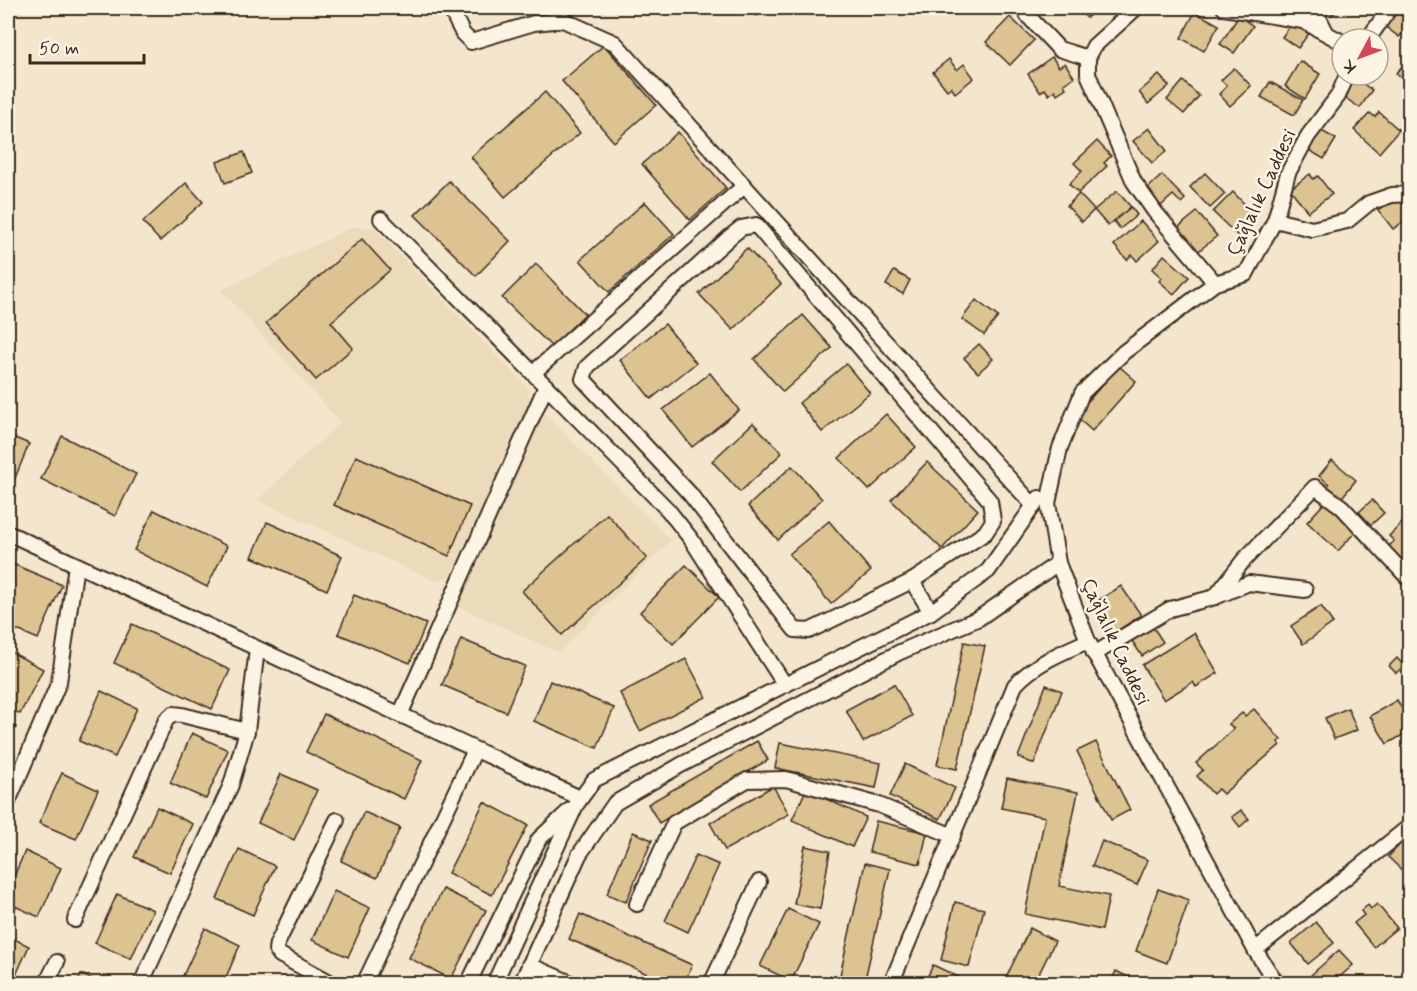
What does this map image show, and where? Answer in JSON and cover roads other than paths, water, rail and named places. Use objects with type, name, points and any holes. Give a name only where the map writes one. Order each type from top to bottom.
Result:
[{"type":"street","points":[[450,8],[462,34],[471,42],[534,23],[563,20],[615,43],[1034,506]]},
{"type":"street","points":[[1025,8],[1028,16],[1059,49],[1088,58]]},
{"type":"street","points":[[1136,8],[1094,46],[1088,58],[1088,74],[1134,182],[1155,212],[1215,283]]},
{"type":"street","points":[[1224,8],[1303,21],[1330,34]]},
{"type":"street","points":[[1314,8],[1326,32]]},
{"type":"street","points":[[1377,27],[1390,8]]},
{"type":"street","name":"Çağlalık Caddesi","points":[[1277,984],[1255,950],[1094,654],[1058,563],[1048,503],[1060,448],[1082,393],[1124,352],[1215,283],[1246,273],[1275,220],[1288,173],[1308,136],[1338,96],[1342,87]]},
{"type":"street","points":[[533,373],[744,186]]},
{"type":"street","points":[[1275,220],[1312,229],[1347,221],[1369,203],[1392,195],[1410,194]]},
{"type":"street","points":[[381,219],[668,510],[692,539],[785,685]]},
{"type":"street","points":[[756,225],[990,501],[993,521],[985,533],[912,581],[809,631],[795,630],[690,494],[584,380],[587,367],[741,228],[756,225]]},
{"type":"street","points":[[400,715],[546,386]]},
{"type":"street","points":[[468,984],[539,839],[578,801],[594,780],[931,612],[988,571],[1053,477]]},
{"type":"street","points":[[1215,597],[1243,561],[1315,487],[1350,515],[1410,580]]},
{"type":"street","points":[[668,510],[690,494]]},
{"type":"street","points":[[8,533],[475,750],[578,801]]},
{"type":"street","points":[[521,984],[579,855],[615,803],[681,765],[889,657],[979,618],[1058,563]]},
{"type":"street","points":[[8,802],[59,682],[76,565]]},
{"type":"street","points":[[912,581],[931,612]]},
{"type":"street","points":[[1094,654],[1170,609],[1215,597],[1249,583],[1305,590]]},
{"type":"street","points":[[891,984],[1015,685],[1026,673],[1065,650],[1088,641]]},
{"type":"street","points":[[141,984],[231,785],[247,731],[257,649]]},
{"type":"street","points":[[75,920],[166,720],[173,714],[182,715],[247,731]]},
{"type":"street","points":[[364,984],[475,750]]},
{"type":"street","points":[[637,904],[674,823],[747,780],[786,779],[879,805],[953,836]]},
{"type":"street","points":[[494,984],[578,801]]},
{"type":"street","points":[[333,984],[280,955],[276,949],[337,820]]},
{"type":"street","points":[[1255,950],[1410,826]]},
{"type":"street","points":[[711,984],[759,882]]},
{"type":"street","points":[[46,984],[57,962]]},
{"type":"street","points":[[529,965],[573,984]]}]
